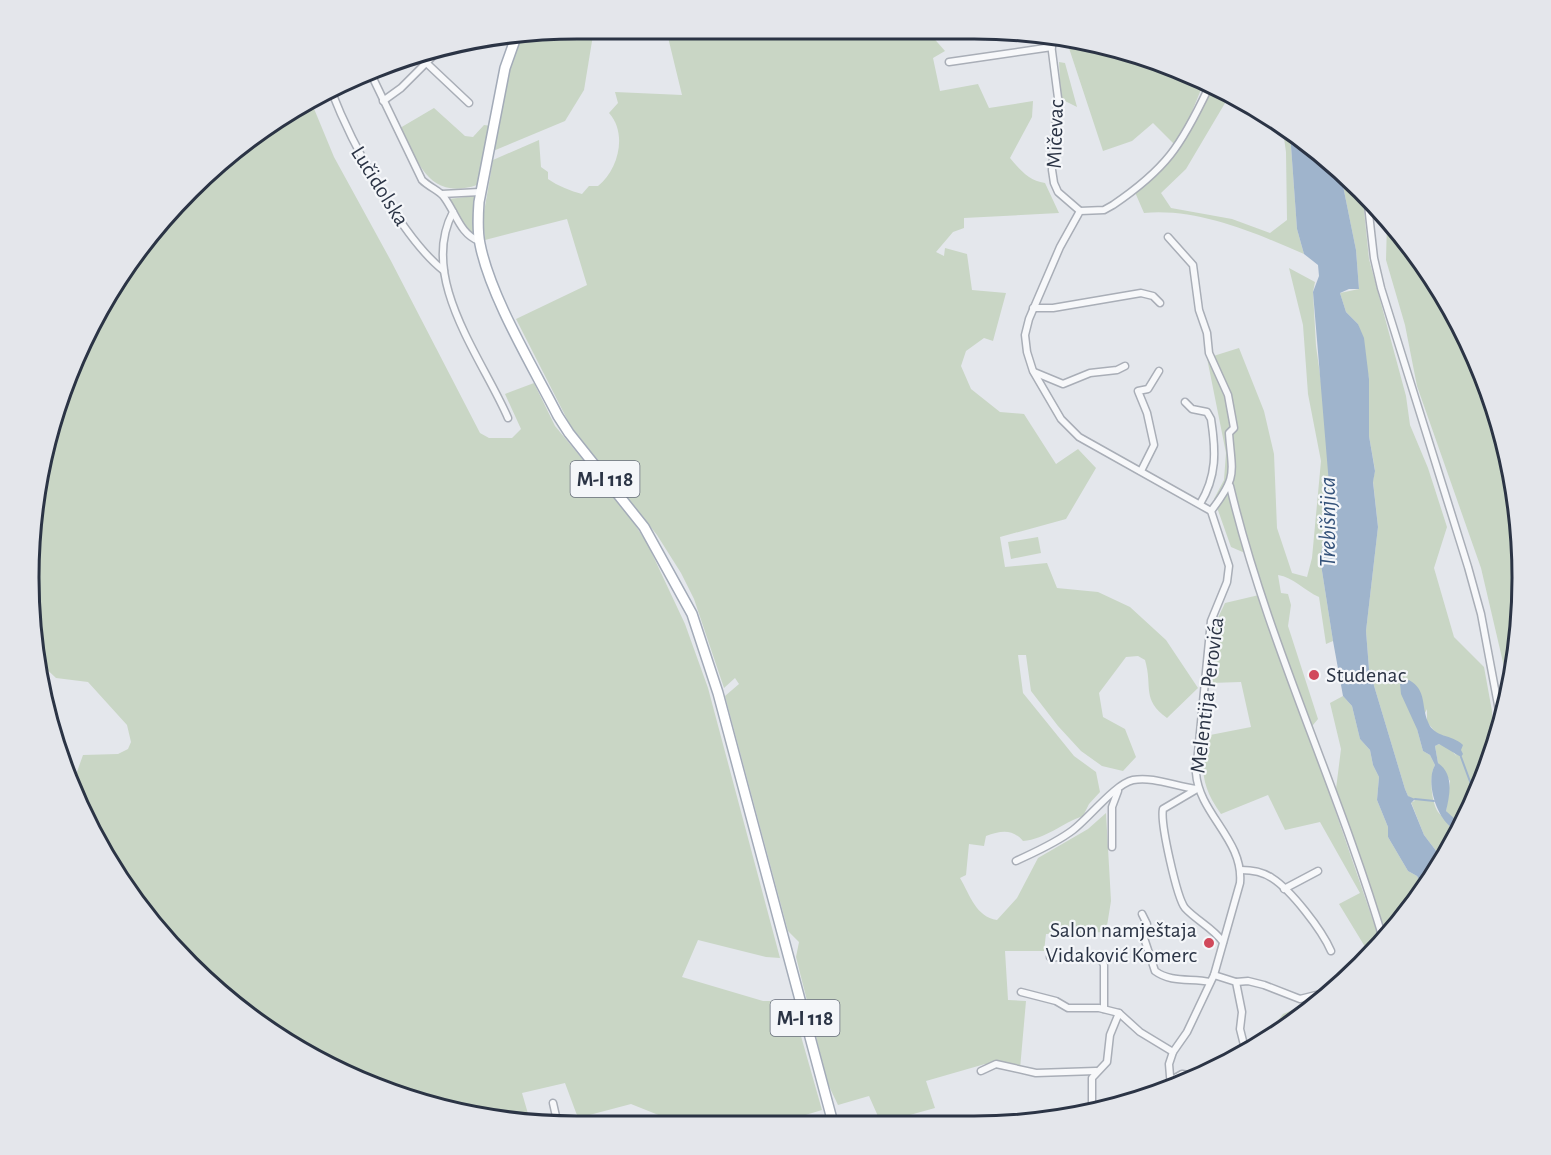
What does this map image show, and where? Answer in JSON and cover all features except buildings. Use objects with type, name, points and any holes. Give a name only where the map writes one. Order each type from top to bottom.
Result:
[{"type":"main road","name":"M-I 118","points":[[512,43],[480,192],[479,242],[495,289],[558,416],[644,527],[692,614],[718,693],[831,1116]]},
{"type":"street","points":[[949,62],[1052,47]]},
{"type":"street","name":"Mičevac","points":[[1052,47],[1058,98],[1052,170],[1054,183],[1058,192],[1080,211]]},
{"type":"street","points":[[383,101],[430,60]]},
{"type":"street","points":[[427,63],[469,103]]},
{"type":"street","points":[[373,79],[417,172],[433,191],[442,194],[480,192]]},
{"type":"street","points":[[1206,92],[1190,126],[1167,162],[1113,205],[1104,210],[1080,211],[1060,247],[1033,308],[1025,335],[1033,371],[1061,419],[1079,437],[1211,511],[1230,486]]},
{"type":"street","name":"Lučidolska","points":[[334,98],[353,143],[391,205],[428,258],[444,271]]},
{"type":"street","points":[[442,194],[468,237],[479,242]]},
{"type":"street","name":"Lučidolska","points":[[453,212],[446,230],[445,285],[508,418]]},
{"type":"street","points":[[1369,212],[1374,258],[1381,288],[1468,567],[1493,669],[1498,701]]},
{"type":"street","points":[[1168,237],[1193,266],[1199,310],[1207,333],[1209,353],[1233,412],[1234,428],[1229,433],[1232,454],[1230,486],[1252,567],[1362,872],[1380,930]]},
{"type":"street","points":[[1033,308],[1053,308],[1141,293],[1153,296],[1160,303]]},
{"type":"street","points":[[1033,371],[1063,384],[1090,373],[1118,370],[1125,366]]},
{"type":"street","points":[[1141,471],[1154,446],[1147,412],[1138,391],[1148,389],[1159,371]]},
{"type":"street","points":[[1185,402],[1192,409],[1207,412],[1212,428],[1214,471],[1212,484],[1200,504]]},
{"type":"street","name":"Melentija Perovića","points":[[1211,511],[1229,566],[1227,582],[1211,621],[1198,746],[1197,789],[1233,848],[1241,870]]},
{"type":"street","name":"Melentija Perovića","points":[[1016,861],[1070,833],[1130,780],[1141,779],[1197,789]]},
{"type":"street","name":"Melentija Perovića","points":[[1197,789],[1163,809],[1163,831],[1178,894],[1185,907],[1207,924],[1223,942]]},
{"type":"street","points":[[1112,847],[1112,807],[1118,790]]},
{"type":"street","points":[[1170,1079],[1169,1064],[1173,1052],[1187,1032],[1214,975],[1241,870],[1260,872],[1284,889],[1324,936],[1331,951]]},
{"type":"street","points":[[1284,889],[1318,871]]},
{"type":"street","points":[[1142,914],[1147,924],[1144,938],[1155,971],[1172,979],[1193,978],[1210,982]]},
{"type":"street","points":[[1050,957],[1101,959],[1104,965],[1104,1009]]},
{"type":"street","points":[[1214,975],[1236,982],[1248,981],[1264,985],[1300,999],[1312,996]]},
{"type":"street","points":[[1236,982],[1242,1012],[1240,1029],[1244,1044]]},
{"type":"street","points":[[1021,992],[1056,1001],[1068,1008],[1104,1009],[1119,1013],[1140,1032],[1173,1052]]},
{"type":"street","points":[[1092,1103],[1092,1078],[1096,1071],[1107,1062],[1110,1035],[1119,1013]]},
{"type":"street","points":[[981,1071],[996,1064],[1036,1073],[1096,1071]]},
{"type":"street","points":[[554,1103],[556,1115]]},
{"type":"green space","points":[[592,39],[584,90],[565,121],[493,151],[512,55],[517,43]]},
{"type":"green space","points":[[668,39],[934,39],[945,51],[933,58],[940,91],[978,84],[989,108],[1033,101],[1032,117],[1010,158],[1021,171],[1045,183],[1059,213],[964,218],[964,228],[953,232],[936,252],[944,256],[945,248],[967,254],[972,290],[1006,293],[993,341],[984,338],[966,351],[961,366],[971,389],[1000,412],[1024,414],[1056,464],[1078,449],[1096,468],[1066,519],[1000,537],[1005,567],[1047,563],[1057,588],[1098,592],[1130,607],[1166,640],[1198,688],[1167,718],[1154,705],[1151,698],[1145,660],[1138,656],[1126,657],[1099,693],[1103,717],[1125,729],[1136,757],[1123,771],[1102,766],[1081,751],[1058,726],[1031,691],[1026,655],[1018,655],[1023,693],[1074,756],[1096,772],[1100,792],[1089,804],[1083,816],[1047,834],[1023,841],[1015,834],[1001,832],[986,836],[984,846],[969,844],[966,875],[960,878],[979,910],[984,915],[997,920],[1017,898],[1038,858],[1088,829],[1106,813],[1111,901],[1106,932],[1046,934],[1044,951],[1005,951],[1008,1000],[1026,1001],[1020,1069],[996,1064],[987,1068],[985,1064],[926,1081],[935,1108],[906,1116],[878,1116],[869,1096],[838,1105],[828,1084],[796,957],[799,942],[788,931],[725,696],[739,684],[735,678],[724,688],[694,599],[681,573],[657,535],[570,425],[516,319],[587,285],[567,219],[485,240],[483,218],[493,160],[539,140],[541,167],[548,172],[548,179],[582,194],[589,186],[598,186],[605,179],[615,161],[619,141],[618,131],[609,113],[618,103],[615,92],[682,95]]},
{"type":"green space","points":[[1069,48],[1113,57],[1180,80],[1201,90],[1187,124],[1174,144],[1153,123],[1132,141],[1103,151]]},
{"type":"green space","points":[[1059,62],[1065,63],[1077,107],[1061,99]]},
{"type":"green space","points":[[1206,92],[1226,102],[1186,169],[1161,193],[1171,208],[1232,219],[1270,233],[1287,220],[1284,138],[1291,143],[1297,229],[1304,254],[1246,230],[1206,218],[1165,212],[1144,213],[1134,190],[1167,162]]},
{"type":"green space","points":[[314,108],[334,157],[480,433],[489,438],[512,438],[521,429],[505,394],[534,383],[555,426],[628,514],[647,543],[685,624],[708,688],[780,958],[766,957],[698,940],[682,977],[763,1001],[791,1001],[822,1110],[802,1116],[661,1116],[631,1104],[586,1116],[577,1116],[565,1083],[522,1093],[528,1113],[507,1111],[472,1106],[404,1087],[371,1075],[308,1044],[250,1005],[222,982],[173,933],[130,877],[111,847],[76,774],[83,755],[118,754],[128,749],[131,742],[127,725],[88,682],[56,678],[47,670],[44,648],[40,613],[40,542],[49,472],[57,438],[80,371],[111,308],[150,250],[173,222],[222,173],[250,150]]},
{"type":"green space","points":[[434,108],[465,136],[473,137],[484,125],[491,126],[477,185],[461,189],[447,188],[436,183],[427,175],[413,154],[400,128]]},
{"type":"green space","points":[[1343,187],[1364,207],[1369,259],[1406,396],[1410,425],[1428,468],[1447,527],[1434,568],[1454,637],[1484,667],[1492,711],[1492,722],[1471,784],[1456,816],[1437,852],[1424,835],[1411,802],[1415,801],[1408,796],[1405,789],[1369,669],[1366,631],[1378,527],[1373,481],[1375,470],[1369,436],[1369,379],[1358,324],[1346,312],[1340,293],[1359,289],[1356,250]],"holes":[[[1427,709],[1427,722],[1437,734],[1444,736],[1457,757],[1450,748],[1439,744],[1435,746],[1438,763],[1450,781],[1446,811],[1451,818],[1450,827],[1436,808],[1431,782],[1435,765],[1430,755],[1423,751],[1417,729]]]},
{"type":"green space","points":[[474,196],[477,199],[475,232],[472,234],[465,228],[449,199]]},
{"type":"green space","points":[[1387,233],[1440,308],[1471,371],[1494,438],[1502,472],[1511,542],[1511,613],[1504,667],[1481,568],[1417,386],[1405,325],[1386,260]]},
{"type":"green space","points":[[1289,268],[1315,282],[1313,292],[1316,346],[1325,410],[1331,508],[1320,558],[1333,641],[1326,644],[1319,597],[1289,578],[1278,575],[1281,593],[1288,594],[1291,605],[1288,626],[1318,719],[1308,731],[1377,934],[1365,947],[1339,904],[1360,893],[1320,822],[1285,830],[1268,795],[1221,814],[1206,786],[1203,768],[1205,736],[1251,727],[1241,682],[1210,683],[1216,622],[1225,603],[1259,595],[1245,553],[1231,547],[1214,499],[1224,480],[1226,453],[1207,358],[1239,348],[1264,411],[1274,454],[1277,528],[1292,573],[1307,577],[1312,558],[1321,461],[1308,394],[1303,325]]},
{"type":"green space","points":[[1038,537],[1041,553],[1011,559],[1008,542]]},
{"type":"green space","points":[[1343,696],[1352,706],[1360,739],[1370,750],[1373,765],[1379,777],[1377,800],[1388,827],[1388,837],[1408,871],[1419,879],[1382,928],[1335,797],[1341,749],[1330,703]]},
{"type":"green space","points":[[1296,1008],[1276,1023],[1283,1014]]},
{"type":"water","name":"Trebišnjica","points":[[1291,143],[1343,187],[1356,250],[1359,289],[1349,289],[1340,293],[1346,312],[1358,324],[1364,338],[1369,379],[1369,436],[1375,471],[1373,482],[1378,527],[1366,631],[1369,669],[1405,789],[1408,796],[1415,799],[1411,803],[1424,835],[1437,852],[1419,879],[1408,871],[1388,837],[1388,827],[1377,800],[1379,777],[1373,765],[1370,750],[1360,739],[1352,706],[1343,696],[1320,558],[1331,508],[1313,292],[1319,276],[1318,265],[1304,254],[1297,229]]},
{"type":"water","points":[[1409,680],[1415,684],[1421,693],[1428,722],[1434,731],[1463,745],[1461,757],[1439,744],[1435,746],[1438,763],[1449,779],[1446,811],[1455,819],[1451,826],[1442,818],[1434,800],[1431,781],[1435,765],[1430,755],[1423,751],[1417,729],[1401,694],[1400,684]]},
{"type":"waterway","points":[[1461,757],[1471,784]]},
{"type":"waterway","points":[[1415,799],[1434,801]]},
{"type":"place","name":"Studenac","points":[[1314,675]]},
{"type":"place","name":"Salon namještaja Vidaković Komerc","points":[[1209,943]]}]
